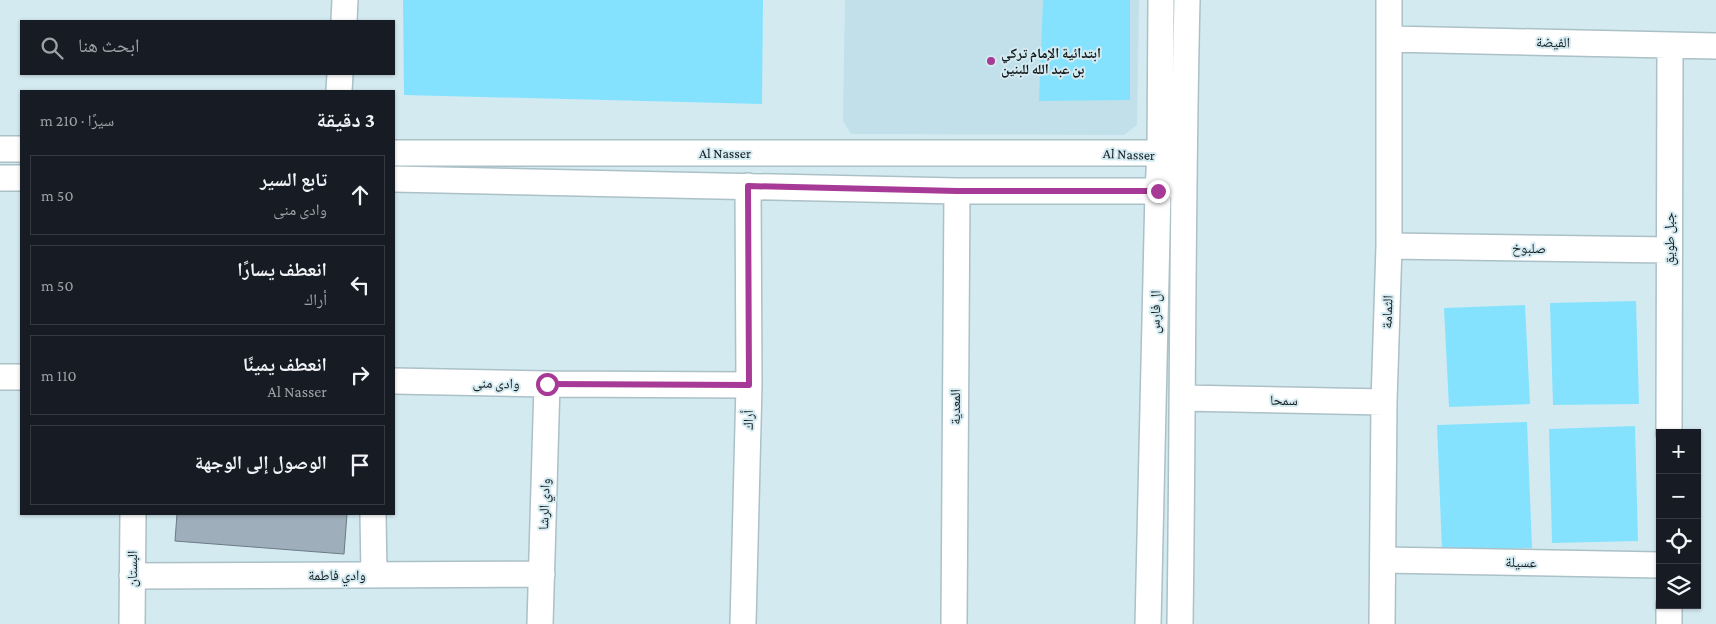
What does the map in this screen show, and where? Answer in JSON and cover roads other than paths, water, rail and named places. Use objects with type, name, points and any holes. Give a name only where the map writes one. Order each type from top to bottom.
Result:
[{"type":"street","points":[[344,20],[345,0]]},
{"type":"street","name":"ال فارس","points":[[1148,624],[1160,153],[1161,0]]},
{"type":"street","name":"ال فارس","points":[[1180,624],[1183,173],[1187,0]]},
{"type":"street","name":"الثمامة","points":[[1382,624],[1384,402],[1389,246],[1389,0]]},
{"type":"street","name":"الفيضة","points":[[1390,39],[1716,46]]},
{"type":"street","name":"جبل طويق","points":[[1669,429],[1670,44]]},
{"type":"street","points":[[339,90],[340,75]]},
{"type":"street","points":[[0,149],[20,149]]},
{"type":"street","name":"Al Nasser","points":[[395,153],[1160,153],[1183,173]]},
{"type":"street","points":[[395,179],[957,191],[1158,191],[1183,173]]},
{"type":"street","points":[[0,178],[20,178]]},
{"type":"street","name":"أراك","points":[[743,624],[749,385],[748,186]]},
{"type":"street","name":"المعدية","points":[[954,624],[957,191]]},
{"type":"street","name":"صلبوخ","points":[[1389,246],[1669,250]]},
{"type":"street","points":[[0,377],[20,377]]},
{"type":"street","name":"وادى منى","points":[[395,381],[749,385]]},
{"type":"street","name":"وادي الرشا","points":[[540,624],[547,384]]},
{"type":"street","name":"سمحا","points":[[1183,398],[1384,402]]},
{"type":"street","name":"البستان","points":[[132,624],[133,515]]},
{"type":"street","points":[[372,515],[374,575]]},
{"type":"street","name":"عسيلة","points":[[1383,560],[1656,565]]},
{"type":"street","name":"وادي فاطمة","points":[[132,576],[542,574]]},
{"type":"street","points":[[1668,624],[1669,609]]},
{"type":"place","name":"ابتدائية الإمام تركي بن عبد الله للبنين","points":[[991,61]]}]
